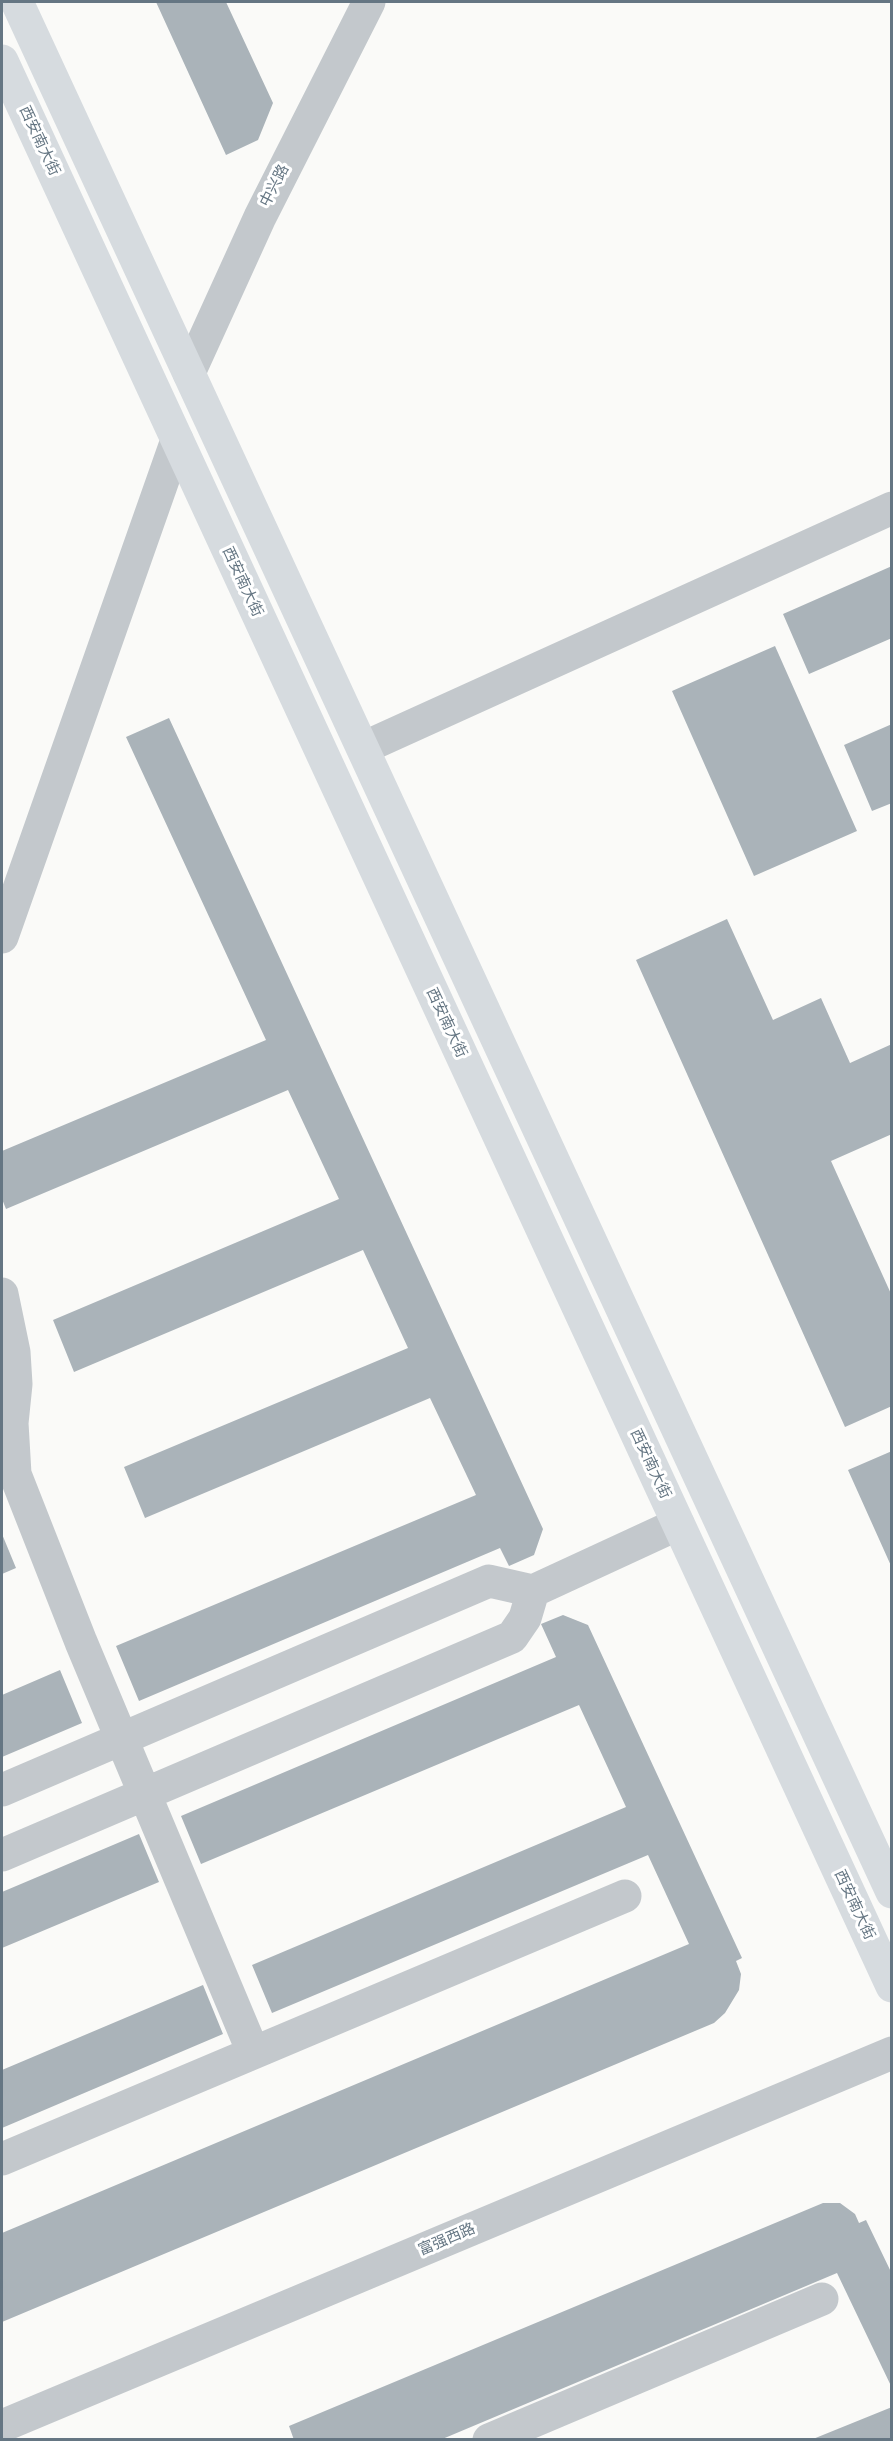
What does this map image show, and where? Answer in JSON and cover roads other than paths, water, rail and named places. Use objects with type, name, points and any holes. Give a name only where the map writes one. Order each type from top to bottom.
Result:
[{"type":"main road","points":[[17,2],[891,1892]]},
{"type":"main road","name":"西安南大街","points":[[2,61],[891,1986]]},
{"type":"street","name":"中兴路","points":[[189,373],[260,217],[369,2]]},
{"type":"street","points":[[2,937],[177,441]]},
{"type":"street","points":[[363,748],[891,508]]},
{"type":"street","points":[[2,1294],[14,1352],[16,1384],[12,1423],[15,1474],[253,2052]]},
{"type":"street","points":[[2,1790],[489,1581],[533,1591],[678,1524]]},
{"type":"street","points":[[2,1855],[512,1637],[525,1618],[533,1591]]},
{"type":"street","points":[[2,2158],[625,1896]]},
{"type":"street","name":"富强西路","points":[[2,2426],[891,2053]]},
{"type":"street","points":[[489,2439],[822,2299]]}]
